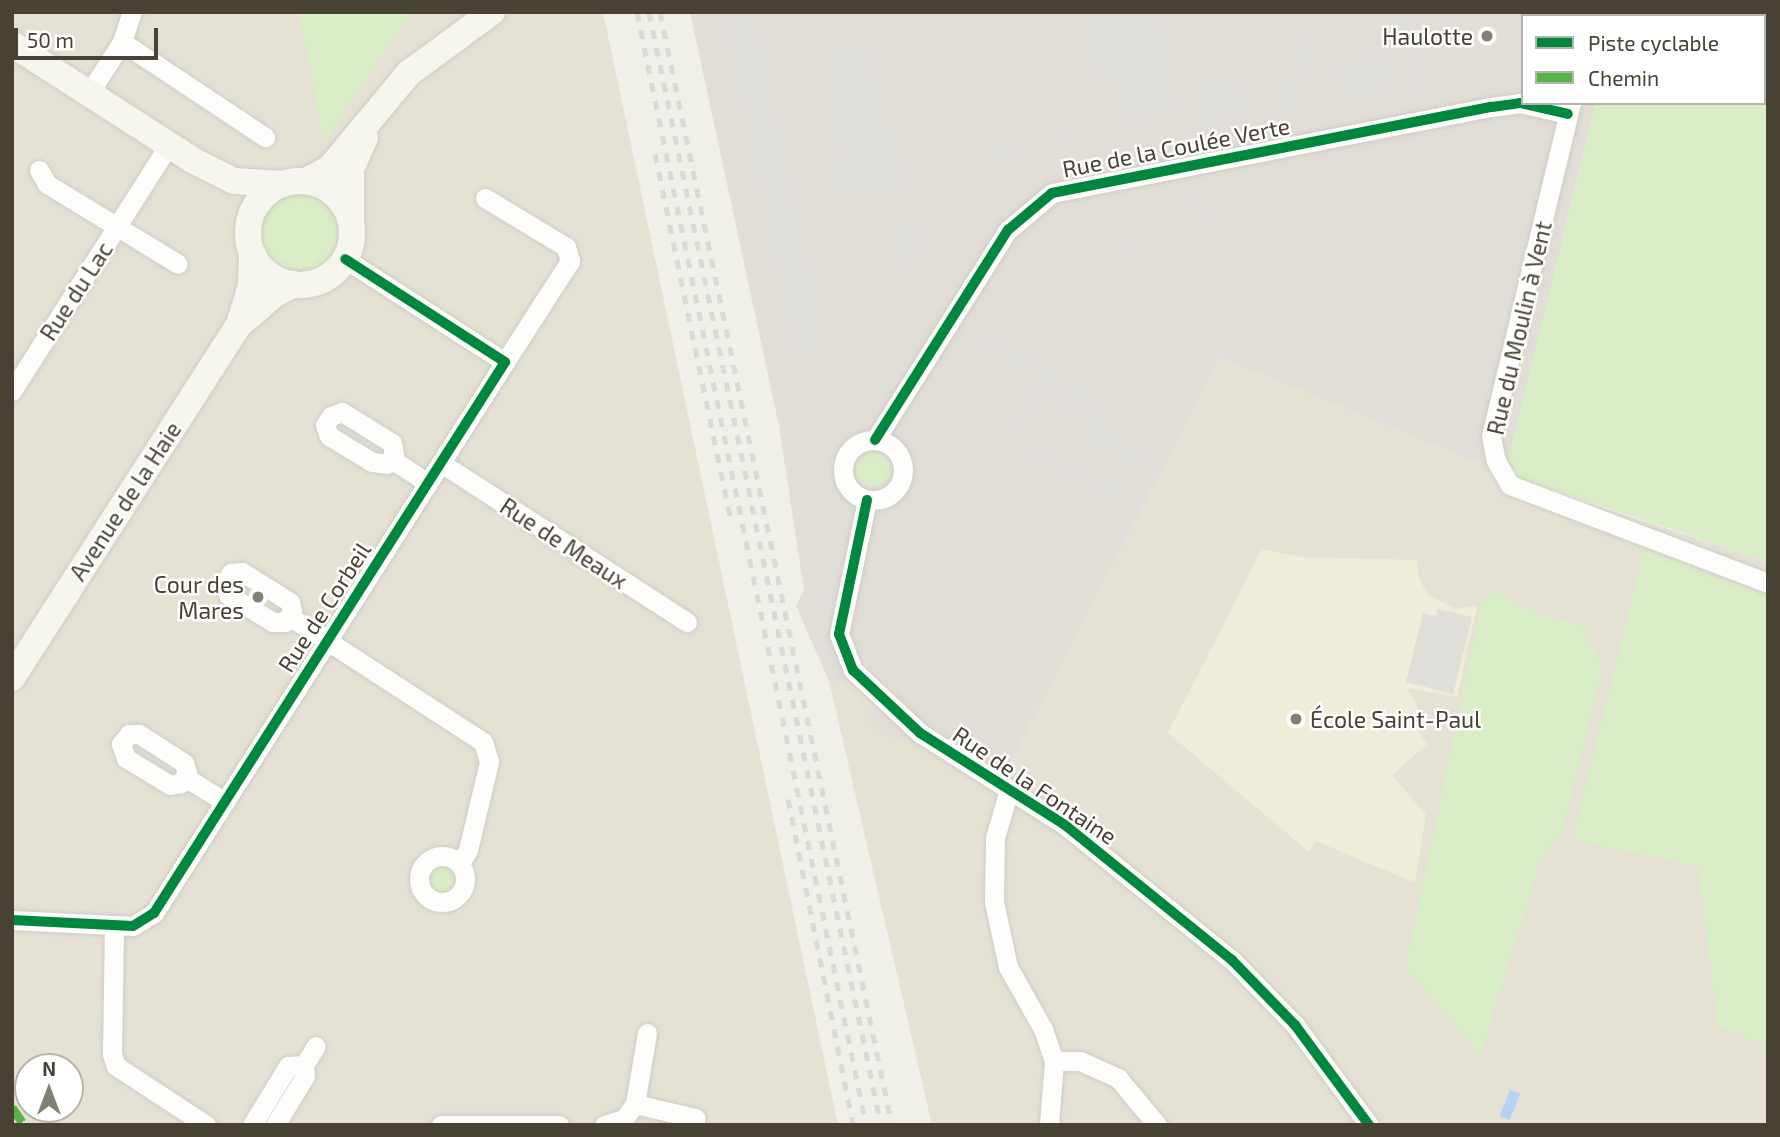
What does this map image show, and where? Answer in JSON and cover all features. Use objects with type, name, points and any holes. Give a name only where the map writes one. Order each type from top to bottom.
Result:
[{"type":"street","points":[[89,93],[122,43],[132,12]]},
{"type":"street","points":[[250,247],[252,212],[265,195],[330,168],[409,73],[492,12]]},
{"type":"street","points":[[122,43],[265,136]]},
{"type":"street","points":[[12,44],[194,161],[234,181],[295,182],[326,188],[342,203],[352,230]]},
{"type":"street","points":[[194,161],[238,203],[250,247],[269,275],[294,284],[323,279],[345,259],[352,230],[351,169],[360,146],[409,73]]},
{"type":"street","name":"Rue de la Coulée Verte","points":[[867,500],[846,484],[843,466],[851,450],[875,440],[1008,230],[1052,193],[1521,103]]},
{"type":"street","name":"Rue de la Coulée Verte","points":[[1540,105],[1569,108]]},
{"type":"street","name":"Rue du Moulin à Vent","points":[[1569,108],[1491,436],[1496,461],[1510,485],[1768,583]]},
{"type":"street","name":"Rue du Lac","points":[[12,391],[169,145]]},
{"type":"street","points":[[39,170],[47,184],[178,264]]},
{"type":"street","name":"Rue de Corbeil","points":[[12,920],[133,926],[154,913],[570,261],[566,247],[485,198]]},
{"type":"street","name":"Avenue de la Haie","points":[[12,678],[239,325],[251,285],[250,247]]},
{"type":"street","points":[[345,259],[505,362]]},
{"type":"street","name":"Avenue de la Haie","points":[[239,325],[294,284]]},
{"type":"street","points":[[867,500],[888,496],[904,472],[892,447],[875,440]]},
{"type":"street","points":[[391,459],[428,483]]},
{"type":"street","name":"Rue de Meaux","points":[[441,463],[687,622]]},
{"type":"street","name":"Rue de la Fontaine","points":[[867,500],[839,635],[845,659],[895,713],[1115,863],[1231,960],[1296,1025],[1369,1125]]},
{"type":"street","points":[[289,617],[483,742],[489,762],[468,850],[460,863]]},
{"type":"street","points":[[185,777],[225,802]]},
{"type":"street","points":[[1009,790],[995,838],[994,902],[1008,967],[1043,1029],[1055,1061],[1049,1125]]},
{"type":"street","points":[[114,926],[112,1054],[116,1066],[206,1125]]},
{"type":"street","points":[[604,1125],[624,1119],[635,1104],[647,1033]]},
{"type":"street","points":[[275,1125],[305,1076],[304,1065],[316,1046]]},
{"type":"street","points":[[1055,1061],[1080,1061],[1118,1078],[1157,1125]]},
{"type":"street","points":[[252,1125],[288,1066],[304,1065]]},
{"type":"street","points":[[635,1104],[695,1118],[695,1125]]},
{"type":"street","points":[[441,1125],[559,1125]]},
{"type":"shaded area","points":[[12,12],[603,12],[838,1125],[12,1125]]},
{"type":"shaded area","points":[[690,12],[1618,12],[1521,14],[1521,105],[1596,105],[1505,474],[1220,357],[1005,774],[924,722],[857,656],[829,681],[796,606],[804,590],[779,426]]},
{"type":"shaded area","points":[[736,12],[758,12],[830,348],[792,356],[720,16]]},
{"type":"shaded area","points":[[1080,12],[1161,12],[1182,117],[1116,127],[1110,75],[1091,81]]},
{"type":"shaded area","points":[[1392,12],[1411,12],[1425,94],[1408,95]]},
{"type":"shaded area","points":[[1308,28],[1321,103],[1306,105],[1293,31]]},
{"type":"shaded area","points":[[872,41],[889,128],[901,129],[912,189],[833,203],[827,166],[838,159],[819,52]]},
{"type":"shaded area","points":[[1385,44],[1396,91],[1341,103],[1328,55],[1343,53],[1346,66],[1365,62],[1362,49]]},
{"type":"shaded area","points":[[1290,66],[1299,111],[1283,114],[1274,69]]},
{"type":"shaded area","points":[[1242,74],[1251,119],[1202,129],[1193,84]]},
{"type":"shaded area","points":[[1059,125],[1066,128],[1069,135],[1066,142],[1059,145],[1052,142],[1049,135],[1052,128]]},
{"type":"shaded area","points":[[1023,136],[1027,153],[991,161],[987,144]]},
{"type":"shaded area","points":[[1540,189],[1546,190],[1514,390],[1508,390]]},
{"type":"shaded area","points":[[1202,196],[1204,210],[1223,207],[1227,230],[1217,233],[1221,237],[1218,242],[1207,237],[1212,230],[1203,213],[1176,215],[1173,200]]},
{"type":"shaded area","points":[[919,215],[929,264],[895,271],[885,222]]},
{"type":"shaded area","points":[[1115,231],[1143,245],[1137,257],[1109,243]]},
{"type":"shaded area","points":[[1056,235],[1070,243],[1055,269],[1041,261]]},
{"type":"shaded area","points":[[986,334],[1113,398],[1104,415],[978,350]]},
{"type":"shaded area","points":[[1220,356],[1531,485],[1768,561],[1768,1125],[932,1125],[829,681],[856,656],[924,722],[1005,774]]},
{"type":"shaded area","points":[[1031,382],[1098,417],[1159,461],[1150,477],[1082,443],[1089,430],[1039,402],[1023,435],[1008,426]]},
{"type":"shaded area","points":[[350,417],[387,440],[373,463],[336,440]]},
{"type":"shaded area","points":[[1045,450],[1141,494],[1134,509],[1024,458],[956,463],[956,456]]},
{"type":"shaded area","points":[[1578,515],[1628,533],[1624,543],[1574,525]]},
{"type":"shaded area","name":"École Saint-Paul","points":[[1262,549],[1300,557],[1417,560],[1419,579],[1428,595],[1456,609],[1477,606],[1457,697],[1407,688],[1422,716],[1412,722],[1427,744],[1392,775],[1426,815],[1415,883],[1316,841],[1309,852],[1168,733]]},
{"type":"shaded area","points":[[829,560],[846,564],[835,611],[818,607]]},
{"type":"shaded area","points":[[246,574],[288,600],[274,622],[232,596]]},
{"type":"shaded area","points":[[1438,609],[1472,617],[1453,694],[1406,682],[1423,613],[1436,616]]},
{"type":"shaded area","points":[[829,637],[850,678],[837,684],[817,643]]},
{"type":"shaded area","points":[[876,710],[907,738],[894,744],[867,721]]},
{"type":"shaded area","points":[[143,737],[181,761],[167,784],[129,760]]},
{"type":"green space","points":[[299,12],[411,12],[324,141]]},
{"type":"green space","points":[[1768,12],[1768,561],[1505,474],[1596,105],[1766,105],[1766,14],[1618,14]]},
{"type":"green space","points":[[300,187],[317,190],[331,199],[340,213],[343,230],[340,247],[331,261],[317,270],[300,273],[283,270],[269,261],[260,247],[257,230],[260,213],[269,199],[283,190]]},
{"type":"green space","points":[[873,453],[885,458],[890,470],[885,482],[873,487],[861,482],[856,470],[861,458]]},
{"type":"green space","points":[[1644,550],[1768,597],[1768,1046],[1718,1026],[1698,867],[1573,839]]},
{"type":"green space","points":[[1495,591],[1522,608],[1582,626],[1602,665],[1563,828],[1540,861],[1480,1055],[1406,966],[1482,601]]},
{"type":"green space","points":[[442,864],[453,868],[457,879],[453,890],[442,894],[431,890],[427,879],[431,868]]},
{"type":"water","points":[[1510,1090],[1520,1094],[1510,1120],[1500,1116]]},
{"type":"railway","points":[[637,12],[866,1125]]},
{"type":"railway","points":[[649,12],[881,1125]]},
{"type":"railway","points":[[660,12],[892,1125]]},
{"type":"railway","points":[[655,154],[731,521]]},
{"type":"railway","points":[[788,799],[853,1125]]},
{"type":"marked path","points":[[12,1107],[24,1125]]},
{"type":"cycle path","points":[[875,440],[1008,230],[1052,193],[1521,103]]},
{"type":"cycle path","points":[[1529,105],[1568,114]]},
{"type":"cycle path","points":[[12,920],[133,926],[154,913],[505,362],[345,259]]},
{"type":"cycle path","points":[[867,500],[839,634],[853,670],[920,733],[1065,825],[1232,960],[1295,1025],[1369,1125]]},
{"type":"place","name":"Haulotte","points":[[1487,36]]},
{"type":"place","name":"Cour des Mares","points":[[258,597]]},
{"type":"place","name":"École Saint-Paul","points":[[1296,719]]}]
